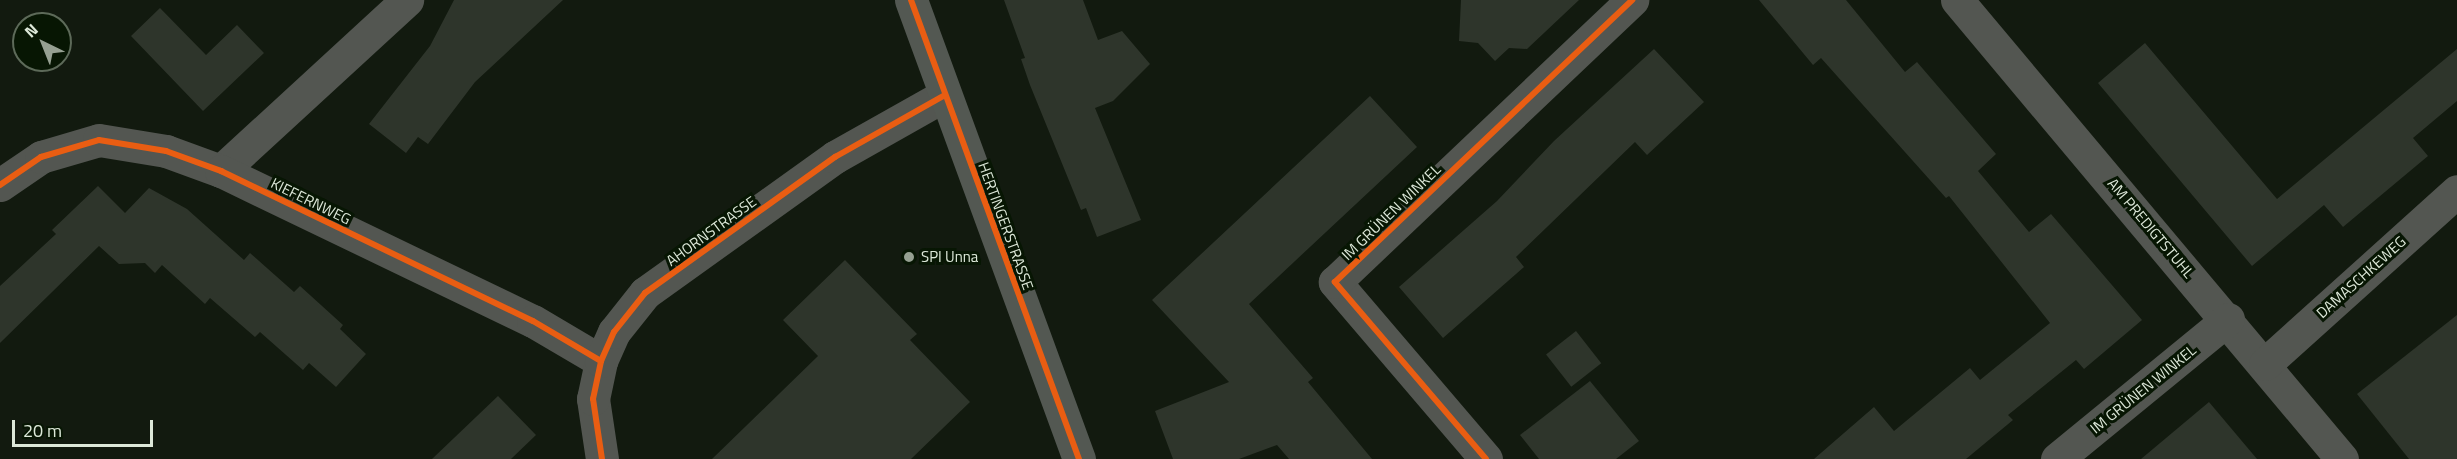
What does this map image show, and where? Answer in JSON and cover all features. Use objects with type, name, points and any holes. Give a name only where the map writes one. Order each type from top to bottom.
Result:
[{"type":"street","points":[[221,171],[406,0]]},
{"type":"street","name":"HERTINGERSTRASSE","points":[[911,0],[1079,459]]},
{"type":"street","name":"IM GRÜNEN WINKEL","points":[[1486,459],[1335,282],[1632,0]]},
{"type":"street","name":"AM PREDIGTSTUHL","points":[[1957,0],[2265,364],[2342,459]]},
{"type":"street","name":"AHORNSTRASSE","points":[[602,459],[593,399],[601,362],[614,332],[645,293],[835,157],[945,95]]},
{"type":"street","name":"KIEFERNWEG","points":[[0,185],[41,157],[99,140],[166,150],[221,171],[533,321],[601,362]]},
{"type":"street","name":"DAMASCHKEWEG","points":[[2265,364],[2457,190]]},
{"type":"street","name":"IM GRÜNEN WINKEL","points":[[2057,459],[2228,320]]},
{"type":"building","points":[[454,0],[563,0],[475,82],[428,144],[418,137],[406,153],[369,124],[430,46]]},
{"type":"building","points":[[1004,0],[1083,0],[1098,40],[1122,31],[1150,64],[1113,101],[1095,108],[1141,220],[1097,237],[1086,208],[1081,210],[1030,85],[1021,59],[1025,58]]},
{"type":"building","points":[[1461,0],[1579,0],[1527,49],[1509,48],[1495,61],[1478,43],[1459,41]]},
{"type":"building","points":[[1759,0],[1846,0],[1905,72],[1917,62],[1996,154],[1978,171],[2029,232],[2051,214],[2142,320],[2084,369],[2076,360],[2008,415],[2013,420],[1966,459],[1814,459],[1874,407],[1894,431],[1970,368],[1980,380],[2050,323],[1949,196],[1946,198],[1821,58],[1813,65]]},
{"type":"building","points":[[160,8],[206,55],[237,25],[264,53],[203,111],[131,36]]},
{"type":"building","points":[[2145,43],[2277,199],[2457,49],[2457,101],[2413,138],[2428,156],[2343,227],[2324,205],[2252,266],[2098,83]]},
{"type":"building","points":[[1654,49],[1704,102],[1647,155],[1635,142],[1516,257],[1524,267],[1443,338],[1399,287],[1497,201],[1554,141]]},
{"type":"building","points":[[1370,96],[1417,147],[1249,304],[1313,378],[1308,382],[1372,459],[1289,459],[1277,445],[1239,459],[1173,459],[1155,411],[1229,382],[1152,300]]},
{"type":"building","points":[[98,186],[125,213],[149,188],[187,209],[244,260],[250,253],[294,292],[300,286],[343,325],[340,329],[366,354],[336,387],[309,363],[303,370],[260,332],[255,337],[210,298],[205,304],[162,265],[155,273],[145,263],[119,264],[99,246],[0,343],[0,286],[56,234],[52,230]]},
{"type":"building","points":[[845,260],[917,334],[910,340],[970,402],[911,459],[712,459],[818,356],[783,320]]},
{"type":"building","points":[[2457,315],[2457,459],[2409,459],[2357,394]]},
{"type":"building","points":[[1576,331],[1601,363],[1571,387],[1546,354]]},
{"type":"building","points":[[1590,381],[1639,441],[1616,459],[1539,459],[1520,435]]},
{"type":"building","points":[[498,396],[536,435],[511,459],[432,459]]},
{"type":"building","points":[[2209,402],[2257,459],[2141,459]]},
{"type":"cycle path","points":[[911,0],[1079,459]]},
{"type":"cycle path","points":[[1486,459],[1335,282],[1632,0]]},
{"type":"cycle path","points":[[602,459],[593,399],[601,361],[614,332],[645,293],[835,157],[945,95]]},
{"type":"cycle path","points":[[0,185],[41,157],[99,140],[166,151],[221,171],[533,321],[601,361]]},
{"type":"place","name":"SPI Unna","points":[[909,257]]}]
